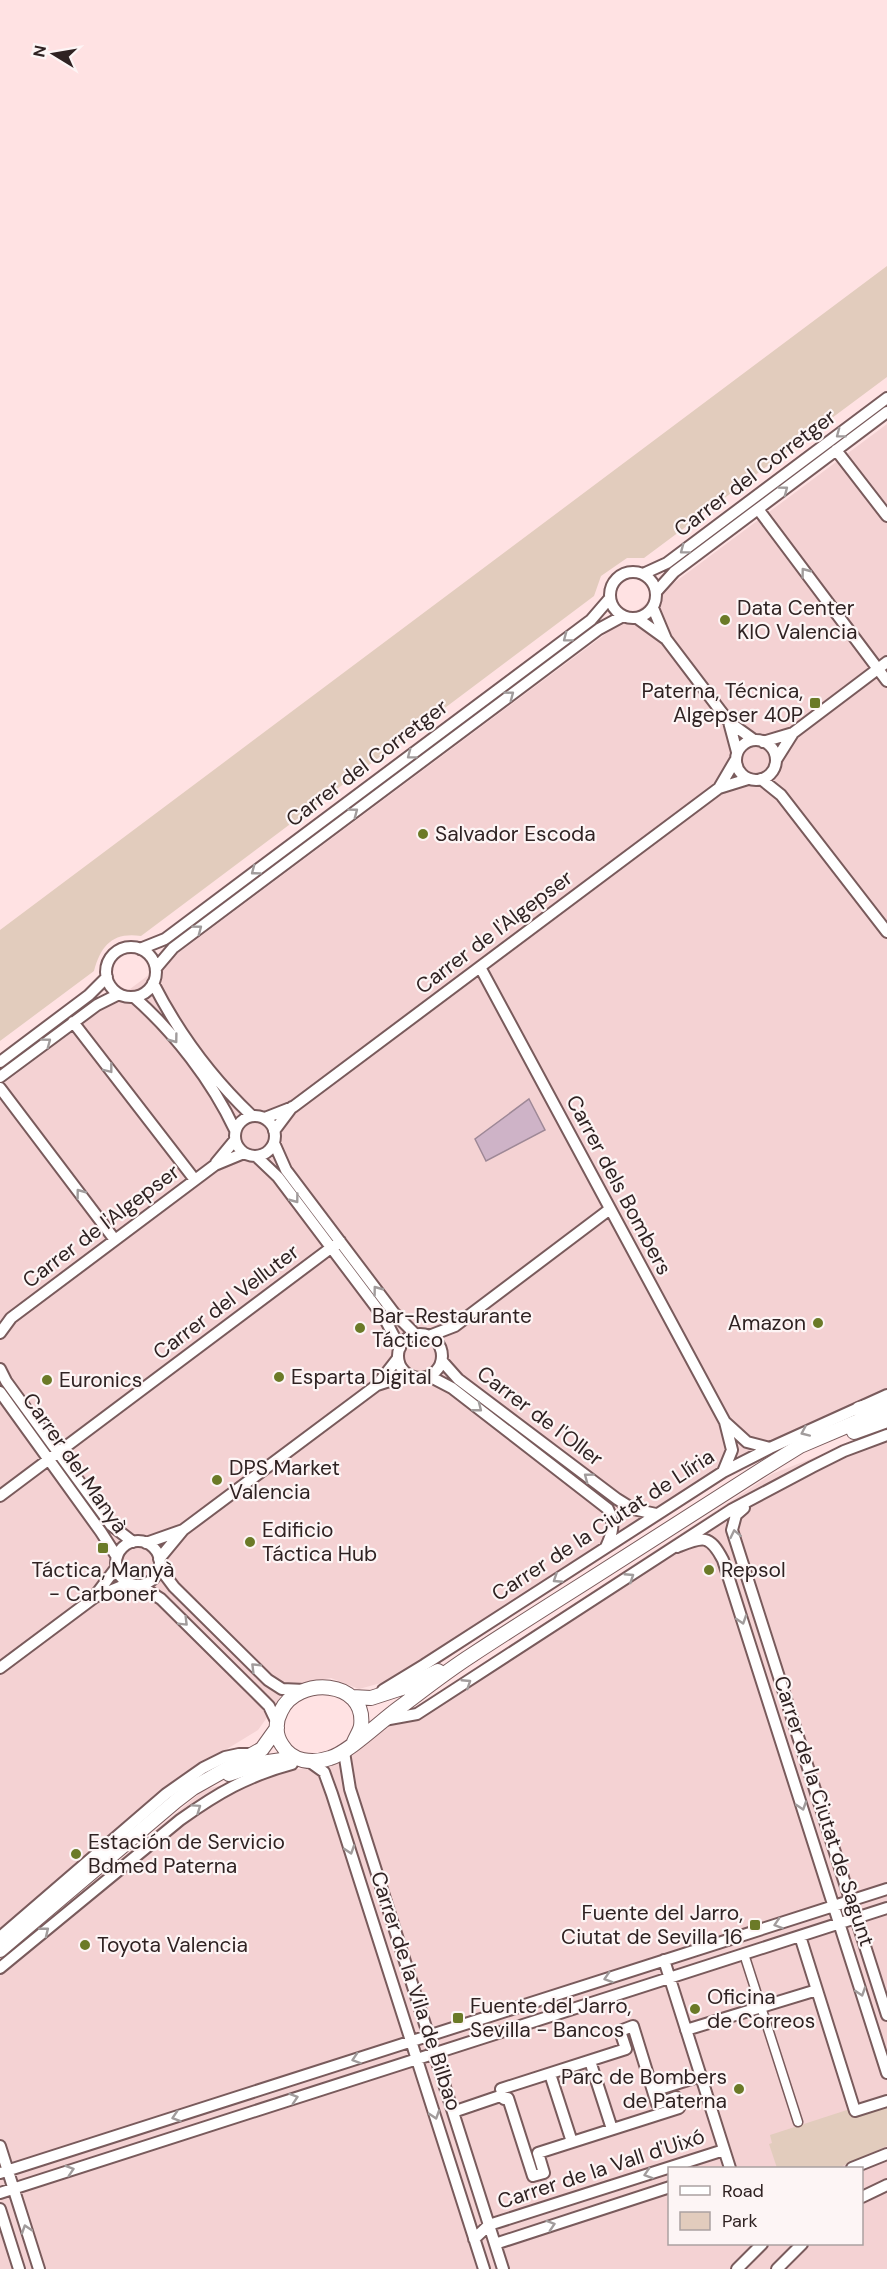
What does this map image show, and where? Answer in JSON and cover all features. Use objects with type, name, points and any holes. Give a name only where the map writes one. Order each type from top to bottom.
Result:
[{"type":"street","name":"Carrer del Corretger","points":[[643,574],[667,563],[887,398]]},
{"type":"street","name":"Carrer del Corretger","points":[[656,592],[674,572],[887,412]]},
{"type":"street","points":[[836,450],[887,516]]},
{"type":"street","points":[[758,509],[883,666],[887,681]]},
{"type":"street","points":[[653,608],[646,615],[637,618],[623,616],[614,609],[610,598],[612,584],[623,574],[633,572],[643,574],[652,581],[656,592],[653,608],[666,639],[729,722],[772,749],[781,795]]},
{"type":"street","name":"Carrer del Corretger","points":[[140,949],[165,939],[175,932],[591,620],[610,598]]},
{"type":"street","name":"Carrer del Corretger","points":[[156,968],[173,948],[191,934],[599,628],[623,616]]},
{"type":"street","points":[[637,618],[666,639]]},
{"type":"street","points":[[719,788],[748,779],[761,779],[769,776],[793,733],[883,666]]},
{"type":"street","points":[[729,722],[737,755],[737,767],[748,779]]},
{"type":"street","points":[[719,788],[741,746],[793,733]]},
{"type":"street","points":[[761,779],[781,795],[887,932]]},
{"type":"street","name":"Carrer de l'Algepser","points":[[293,1107],[719,788]]},
{"type":"street","points":[[0,1062],[89,995],[106,977],[108,964],[115,953],[127,947],[140,949],[151,956],[156,968],[153,983],[148,990],[134,997]]},
{"type":"street","name":"Carrer dels Bombers","points":[[480,967],[724,1422],[732,1450],[723,1472]]},
{"type":"street","points":[[106,977],[113,990],[119,994],[134,997],[159,1020],[222,1102],[244,1153]]},
{"type":"street","points":[[153,983],[168,1013],[230,1095],[252,1116],[265,1119],[272,1126],[273,1143],[267,1152],[256,1156]]},
{"type":"street","points":[[0,1077],[97,1005],[119,994]]},
{"type":"street","points":[[73,1022],[195,1180]]},
{"type":"street","points":[[0,1088],[115,1240]]},
{"type":"street","points":[[265,1119],[293,1107]]},
{"type":"street","points":[[274,1131],[293,1107]]},
{"type":"street","points":[[215,1165],[242,1120],[252,1116]]},
{"type":"street","points":[[273,1143],[286,1170],[385,1320],[399,1353],[403,1370],[414,1377],[429,1376],[439,1367],[455,1326]]},
{"type":"street","points":[[215,1165],[244,1153],[256,1156],[278,1177],[394,1313],[415,1334]]},
{"type":"street","name":"Carrer de l'Algepser","points":[[11,1318],[215,1165]]},
{"type":"street","points":[[377,1385],[408,1337],[415,1334],[429,1335],[455,1326],[610,1209]]},
{"type":"street","name":"Carrer del Velluter","points":[[0,1496],[336,1245]]},
{"type":"street","points":[[0,1321],[11,1318]]},
{"type":"street","points":[[0,1333],[11,1318]]},
{"type":"street","points":[[429,1335],[435,1339],[442,1355]]},
{"type":"street","name":"Carrer de l'Oller","points":[[442,1355],[458,1379],[617,1499],[633,1509],[656,1514]]},
{"type":"street","name":"Carrer del Manyà","points":[[0,1369],[101,1532],[117,1562]]},
{"type":"street","points":[[146,1544],[183,1530],[377,1385],[408,1374]]},
{"type":"street","name":"Carrer de l'Oller","points":[[429,1376],[452,1388],[608,1509]]},
{"type":"street","name":"Carrer del Manyà","points":[[0,1392],[111,1524],[133,1542]]},
{"type":"street","name":"Carrer de la Ciutat de Llíria","points":[[350,1695],[379,1692],[723,1472],[887,1395]]},
{"type":"street","points":[[859,1409],[887,1401]]},
{"type":"street","name":"Carrer de la Ciutat de Llíria","points":[[193,1788],[261,1763],[332,1758],[470,1656],[766,1467],[800,1446],[887,1409]]},
{"type":"street","name":"Carrer de la Ciutat de Llíria","points":[[766,1467],[887,1420]]},
{"type":"street","name":"Carrer dels Bombers","points":[[724,1422],[747,1442],[770,1448]]},
{"type":"street","name":"Carrer de la Ciutat de Llíria","points":[[381,1721],[417,1714],[731,1510],[844,1451],[887,1435]]},
{"type":"street","name":"Carrer de la Ciutat de Sagunt","points":[[766,1492],[736,1515],[732,1530],[887,2015]]},
{"type":"street","points":[[606,1547],[614,1531],[613,1520],[608,1509],[617,1499]]},
{"type":"street","points":[[0,1668],[95,1597],[152,1580],[159,1563],[183,1530]]},
{"type":"street","name":"Carrer de la Ciutat de Sagunt","points":[[677,1547],[698,1539],[708,1540],[715,1546],[723,1560],[887,2073]]},
{"type":"street","points":[[95,1597],[126,1545],[133,1542],[146,1544],[152,1547],[174,1587],[268,1680],[282,1689],[305,1690]]},
{"type":"street","points":[[117,1562],[119,1574],[161,1599],[268,1706],[277,1726],[278,1739],[285,1750],[303,1760]]},
{"type":"street","points":[[734,1594],[751,1589]]},
{"type":"street","name":"Carrer de la Ciutat de Llíria","points":[[0,1950],[193,1788],[262,1749],[277,1726],[281,1710],[289,1700],[305,1690],[325,1687],[342,1690],[350,1695],[371,1698],[405,1687],[470,1656]]},
{"type":"street","points":[[349,1747],[361,1726],[360,1710],[350,1695]]},
{"type":"street","name":"Carrer de la Vila de Bilbao","points":[[349,1747],[350,1789],[503,2269]]},
{"type":"street","points":[[0,1936],[175,1788],[202,1768],[225,1757],[250,1755]]},
{"type":"street","name":"Carrer de la Ciutat de Llíria","points":[[0,1968],[180,1820],[211,1798],[250,1777],[303,1760]]},
{"type":"street","name":"Carrer de la Vila de Bilbao","points":[[303,1760],[324,1772],[332,1794],[484,2269]]},
{"type":"street","points":[[4,2172],[887,1889]]},
{"type":"street","points":[[0,2193],[887,1908]]},
{"type":"street","points":[[800,1936],[855,2112],[887,2101]]},
{"type":"street","points":[[744,1954],[798,2122]]},
{"type":"street","points":[[664,1960],[728,2167]]},
{"type":"street","points":[[686,2030],[816,1990]]},
{"type":"street","points":[[633,2026],[657,2104],[676,2097],[679,2108],[538,2153],[544,2173],[533,2176],[508,2098],[504,2099],[501,2089],[590,2061],[626,2049],[620,2031],[633,2026]]},
{"type":"street","points":[[590,2061],[612,2129]]},
{"type":"street","points":[[550,2074],[572,2142]]},
{"type":"street","points":[[654,2091],[700,2076]]},
{"type":"street","points":[[453,2112],[502,2095]]},
{"type":"street","points":[[232,2099],[238,2116]]},
{"type":"street","points":[[0,2146],[4,2172],[14,2188],[39,2269]]},
{"type":"street","name":"Carrer de la Vall d'Uixó","points":[[671,2167],[724,2150]]},
{"type":"street","points":[[857,2167],[887,2154]]},
{"type":"street","name":"Carrer de la Vall d'Uixó","points":[[489,2225],[668,2168]]},
{"type":"street","points":[[863,2196],[887,2185]]},
{"type":"street","name":"Carrer de la Vall d'Uixó","points":[[495,2244],[668,2187]]},
{"type":"street","points":[[0,2209],[19,2269]]},
{"type":"street","points":[[474,2239],[489,2225]]},
{"type":"street","points":[[474,2239],[495,2244]]},
{"type":"street","points":[[777,2269],[801,2245]]},
{"type":"street","points":[[736,2269],[757,2246]]},
{"type":"shaded area","points":[[887,424],[887,1400],[748,1464],[446,1659],[421,1672],[359,1689],[331,1678],[297,1684],[258,1730],[209,1760],[0,1942],[0,1086]]},
{"type":"shaded area","points":[[529,1099],[545,1130],[486,1161],[475,1139]]},
{"type":"shaded area","points":[[887,1429],[887,2269],[0,2269],[0,1959],[205,1789],[293,1769],[310,1769],[350,1756],[358,1745],[772,1474]]},
{"type":"green space","points":[[887,266],[887,377],[644,558],[627,558],[601,576],[594,596],[141,936],[123,936],[110,942],[100,954],[94,971],[0,1041],[0,930]]},
{"type":"green space","points":[[887,2107],[887,2146],[840,2167],[777,2167],[769,2144],[772,2143],[770,2135],[850,2109],[856,2116]]},
{"type":"place","name":"Data Center KIO Valencia","points":[[725,620]]},
{"type":"place","name":"Paterna, Técnica, Algepser 40P","points":[[815,703]]},
{"type":"place","name":"Salvador Escoda","points":[[423,834]]},
{"type":"place","name":"Amazon","points":[[818,1323]]},
{"type":"place","name":"Bar-Restaurante Táctico","points":[[360,1328]]},
{"type":"place","name":"Esparta Digital","points":[[279,1377]]},
{"type":"place","name":"Euronics","points":[[47,1380]]},
{"type":"place","name":"DPS Market Valencia","points":[[217,1480]]},
{"type":"place","name":"Edificio Táctica Hub","points":[[250,1542]]},
{"type":"place","name":"Táctica, Manyà - Carboner","points":[[103,1548]]},
{"type":"place","name":"Repsol","points":[[709,1570]]},
{"type":"place","name":"Estación de Servicio Bdmed Paterna","points":[[76,1854]]},
{"type":"place","name":"Fuente del Jarro, Ciutat de Sevilla 16","points":[[755,1925]]},
{"type":"place","name":"Toyota Valencia","points":[[85,1945]]},
{"type":"place","name":"Oficina de Correos","points":[[695,2009]]},
{"type":"place","name":"Fuente del Jarro, Sevilla - Bancos","points":[[458,2018]]},
{"type":"place","name":"Parc de Bombers de Paterna","points":[[739,2089]]}]
